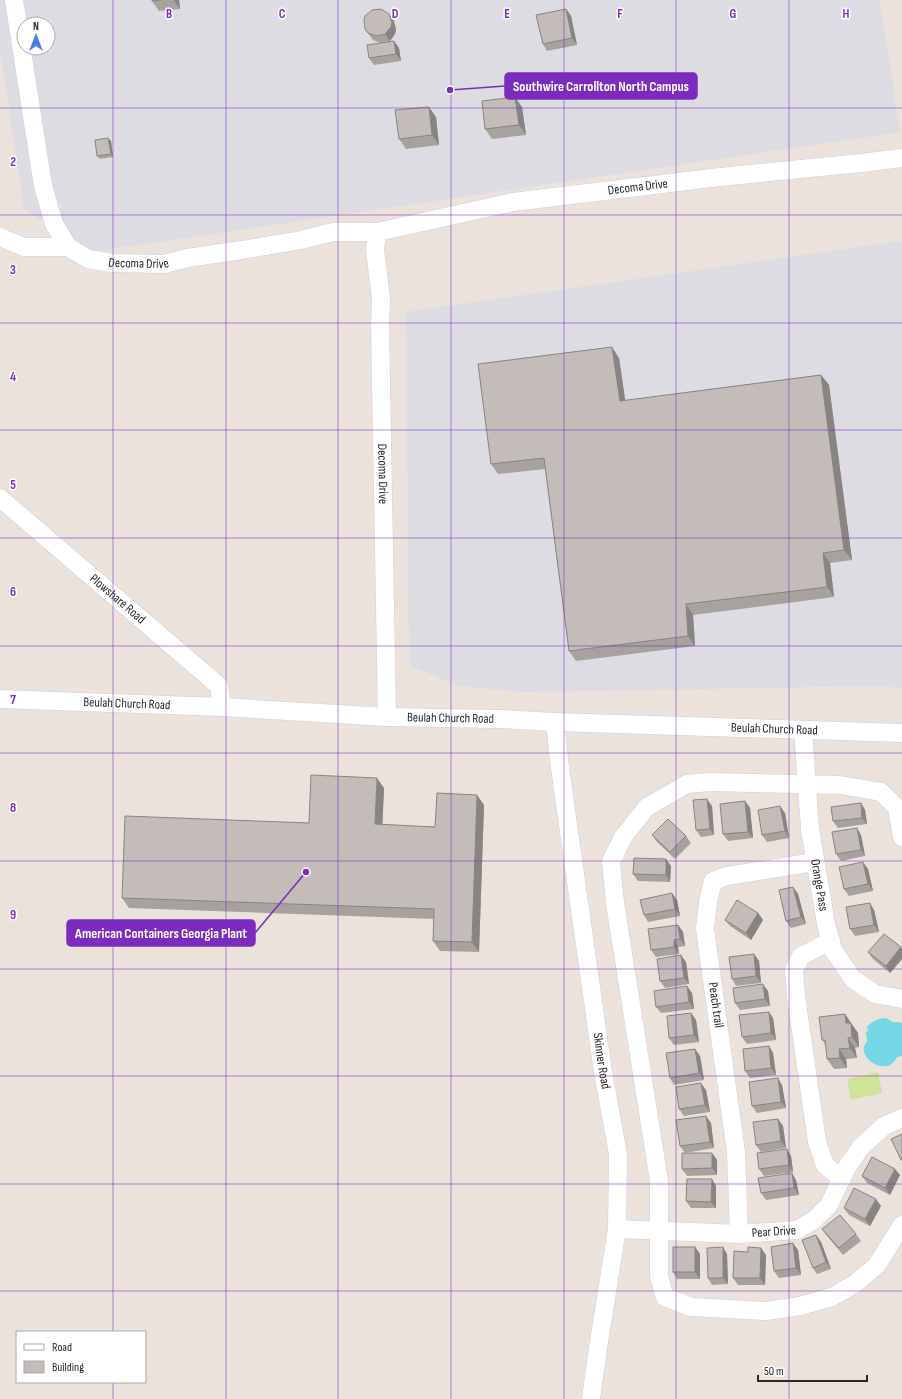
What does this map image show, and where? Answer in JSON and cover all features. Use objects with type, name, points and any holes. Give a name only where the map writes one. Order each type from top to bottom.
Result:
[{"type":"street","name":"Decoma Drive","points":[[14,0],[44,186],[54,224],[68,247],[88,259],[112,263],[164,264],[187,258],[300,240],[333,232],[377,232],[513,202],[720,177],[902,158]]},
{"type":"street","name":"Decoma Drive","points":[[377,232],[375,250],[381,298],[380,326],[387,717]]},
{"type":"street","points":[[0,237],[24,247],[68,247]]},
{"type":"street","name":"Plowshare Road","points":[[0,498],[219,686],[222,707]]},
{"type":"street","name":"Beulah Church Road","points":[[0,699],[222,707],[387,717],[500,718],[555,722],[902,733]]},
{"type":"street","name":"Skinner Road","points":[[555,722],[560,768],[603,1072],[618,1154],[617,1228],[591,1399]]},
{"type":"street","name":"Orange Pass","points":[[803,730],[810,829],[826,924],[833,950],[853,979],[875,994],[902,999]]},
{"type":"street","points":[[902,837],[897,808],[881,792],[840,785],[710,782],[687,784],[647,807],[623,837],[611,862],[615,903],[660,1181],[658,1231],[659,1276],[665,1297],[691,1307],[766,1311],[800,1306],[832,1297],[856,1283],[877,1265],[902,1225]]},
{"type":"street","name":"Peach trail","points":[[739,1234],[736,1152],[706,929],[708,902],[713,881],[727,876],[816,862]]},
{"type":"street","points":[[831,941],[800,956],[794,970],[796,996],[817,1142],[824,1165],[842,1179]]},
{"type":"street","name":"Pear Drive","points":[[617,1228],[739,1234],[797,1230],[814,1220],[829,1205],[847,1167],[862,1146],[884,1126],[902,1118]]},
{"type":"shaded area","points":[[0,0],[880,0],[900,132],[90,252],[24,209],[0,48]]},
{"type":"shaded area","points":[[902,241],[902,688],[875,686],[524,692],[458,686],[409,665],[406,312]]},
{"type":"green space","points":[[878,1072],[882,1093],[851,1100],[847,1079]]},
{"type":"water","points":[[883,1018],[892,1022],[902,1023],[902,1056],[897,1057],[892,1063],[886,1066],[879,1066],[868,1059],[864,1053],[864,1047],[867,1042],[867,1027],[874,1021]]},
{"type":"building","points":[[381,9],[389,14],[392,23],[391,27],[385,34],[376,36],[368,33],[365,29],[364,20],[365,16],[372,10]]},
{"type":"building","points":[[566,9],[572,38],[543,44],[536,15]]},
{"type":"building","points":[[394,41],[396,54],[369,58],[367,45]]},
{"type":"building","points":[[515,97],[519,125],[485,129],[482,101]]},
{"type":"building","points":[[429,107],[432,135],[399,139],[395,110]]},
{"type":"building","points":[[108,138],[111,154],[97,156],[95,140]]},
{"type":"building","points":[[612,347],[620,401],[821,375],[844,550],[823,553],[827,587],[686,604],[688,636],[569,651],[544,458],[491,464],[478,364]]},
{"type":"building","points":[[311,775],[377,778],[375,824],[435,827],[437,793],[477,795],[472,942],[433,941],[434,909],[122,898],[125,816],[309,823]]},
{"type":"building","points":[[707,799],[710,829],[696,830],[693,800]]},
{"type":"building","points":[[745,801],[748,832],[723,834],[720,804]]},
{"type":"building","points":[[861,803],[862,818],[833,821],[831,807]]},
{"type":"building","points":[[780,806],[785,831],[762,835],[758,810]]},
{"type":"building","points":[[668,819],[686,836],[670,852],[652,835]]},
{"type":"building","points":[[857,828],[861,850],[836,854],[832,832]]},
{"type":"building","points":[[634,858],[666,859],[666,875],[633,874]]},
{"type":"building","points":[[863,862],[868,884],[844,889],[839,867]]},
{"type":"building","points":[[793,887],[801,917],[786,921],[779,890]]},
{"type":"building","points":[[672,893],[675,909],[644,915],[640,900]]},
{"type":"building","points":[[737,900],[758,913],[746,933],[725,920]]},
{"type":"building","points":[[870,903],[874,925],[850,929],[846,907]]},
{"type":"building","points":[[678,925],[680,939],[674,940],[674,947],[651,950],[648,929]]},
{"type":"building","points":[[884,934],[901,947],[886,966],[868,952]]},
{"type":"building","points":[[754,954],[756,976],[732,979],[729,957]]},
{"type":"building","points":[[681,955],[684,978],[660,981],[657,959]]},
{"type":"building","points":[[763,984],[765,999],[735,1003],[733,988]]},
{"type":"building","points":[[687,986],[689,1002],[656,1007],[654,991]]},
{"type":"building","points":[[769,1012],[771,1033],[742,1037],[739,1015]]},
{"type":"building","points":[[691,1013],[694,1035],[669,1038],[667,1016]]},
{"type":"building","points":[[845,1014],[846,1023],[851,1023],[852,1037],[848,1038],[850,1048],[839,1049],[840,1058],[827,1059],[825,1040],[822,1040],[819,1017]]},
{"type":"building","points":[[769,1046],[771,1068],[745,1071],[743,1049]]},
{"type":"building","points":[[695,1049],[699,1073],[670,1078],[666,1053]]},
{"type":"building","points":[[778,1078],[781,1102],[752,1106],[749,1082]]},
{"type":"building","points":[[701,1083],[705,1105],[679,1109],[676,1087]]},
{"type":"building","points":[[706,1116],[710,1142],[680,1146],[676,1120]]},
{"type":"building","points":[[778,1119],[781,1141],[756,1145],[753,1122]]},
{"type":"building","points":[[902,1134],[902,1160],[901,1160],[891,1139]]},
{"type":"building","points":[[787,1149],[789,1165],[759,1169],[757,1153]]},
{"type":"building","points":[[682,1153],[712,1153],[712,1168],[682,1169]]},
{"type":"building","points":[[872,1157],[895,1169],[885,1188],[862,1176]]},
{"type":"building","points":[[792,1173],[794,1188],[761,1193],[758,1178]]},
{"type":"building","points":[[687,1179],[712,1179],[711,1202],[686,1201]]},
{"type":"building","points":[[854,1188],[876,1199],[865,1219],[844,1208]]},
{"type":"building","points":[[840,1215],[856,1234],[839,1248],[822,1229]]},
{"type":"building","points":[[816,1235],[826,1262],[813,1268],[802,1240]]},
{"type":"building","points":[[793,1243],[796,1268],[774,1271],[771,1247]]},
{"type":"building","points":[[673,1247],[695,1247],[695,1272],[673,1272]]},
{"type":"building","points":[[723,1247],[723,1278],[708,1278],[707,1248]]},
{"type":"building","points":[[748,1247],[761,1248],[760,1278],[733,1278],[734,1251],[748,1252]]},
{"type":"place","name":"Southwire Carrollton North Campus","points":[[450,90]]},
{"type":"place","name":"American Containers Georgia Plant","points":[[306,872]]}]
